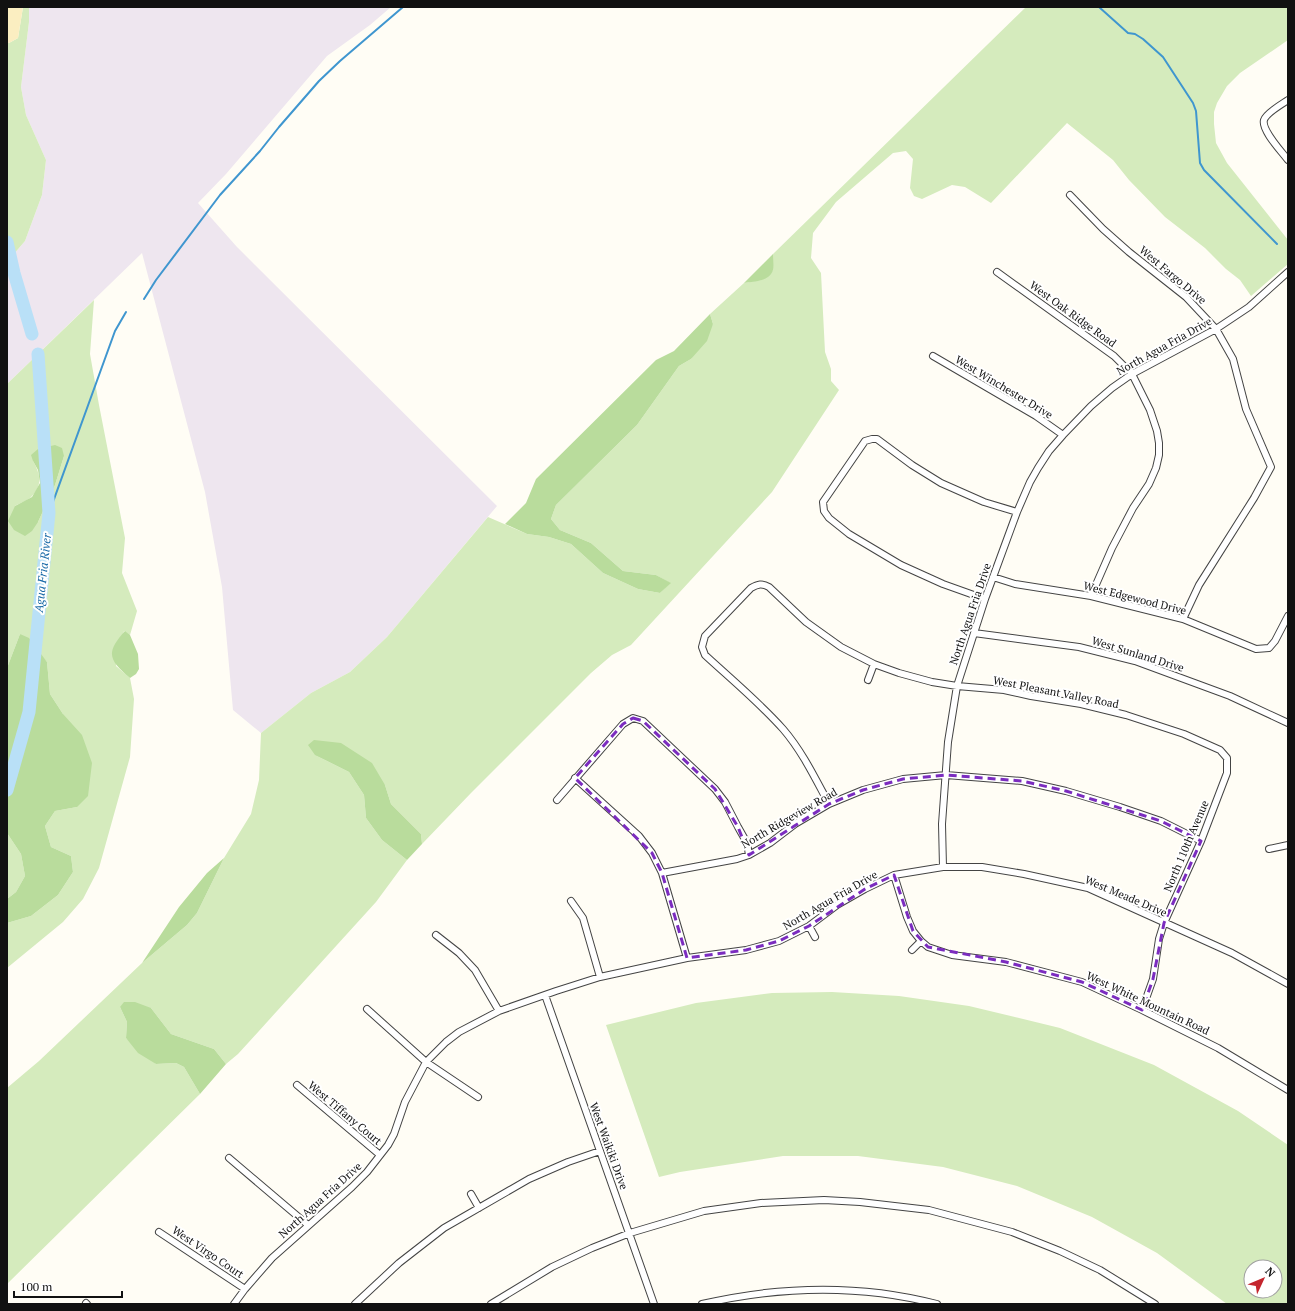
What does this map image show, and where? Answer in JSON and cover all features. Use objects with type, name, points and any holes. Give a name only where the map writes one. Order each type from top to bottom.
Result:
[{"type":"street","points":[[1288,100],[1271,112],[1263,120],[1267,133],[1288,160]]},
{"type":"street","name":"West Fargo Drive","points":[[1070,196],[1103,229],[1129,252],[1186,297],[1216,329],[1233,359],[1246,409],[1271,467],[1254,498],[1199,585],[1183,619]]},
{"type":"street","name":"West Oak Ridge Road","points":[[997,272],[1114,356],[1132,374],[1150,410],[1157,431],[1159,455],[1156,468],[1112,548],[1091,596]]},
{"type":"street","name":"North Agua Fria Drive","points":[[234,1304],[272,1258],[367,1172],[394,1134],[405,1102],[426,1062],[446,1042],[459,1032],[499,1011],[600,977],[687,958],[746,950],[779,941],[809,926],[837,905],[894,875],[943,867],[942,824],[948,742],[957,686],[985,599],[1016,512],[1038,468],[1049,451],[1091,406],[1112,388],[1132,374],[1216,329],[1249,307],[1288,272]]},
{"type":"street","name":"West Winchester Drive","points":[[933,356],[1036,416],[1063,436]]},
{"type":"street","points":[[985,599],[943,584],[901,565],[849,534],[829,518],[824,511],[823,502],[860,448],[866,441],[877,439],[912,465],[941,483],[984,502],[1016,512]]},
{"type":"street","name":"West Edgewood Drive","points":[[993,577],[1015,584],[1091,596],[1183,619],[1256,649],[1269,648],[1275,641],[1288,616]]},
{"type":"street","name":"West Pleasant Valley Road","points":[[829,804],[804,758],[783,729],[765,709],[705,655],[702,647],[705,636],[751,588],[757,584],[763,584],[769,588],[806,622],[841,647],[874,664],[932,682],[957,686],[1004,690],[1081,704],[1126,715],[1184,734],[1220,750],[1227,758]]},
{"type":"street","name":"West Sunland Drive","points":[[974,633],[1078,647],[1135,661],[1230,696],[1288,723]]},
{"type":"street","points":[[868,680],[874,664]]},
{"type":"street","points":[[557,800],[624,724],[633,718],[643,720],[715,789],[725,802],[747,843],[749,855]]},
{"type":"street","name":"North 110th Avenue","points":[[1142,1010],[1153,979],[1159,939],[1164,923],[1201,841],[1227,773],[1227,758]]},
{"type":"street","name":"North Ridgeview Road","points":[[662,873],[736,859],[749,855],[770,843],[795,824],[829,804],[863,790],[903,779],[946,775],[1022,781],[1066,791],[1161,821],[1201,841]]},
{"type":"street","points":[[575,778],[639,836],[652,853],[662,873],[687,958]]},
{"type":"street","points":[[1269,849],[1288,846]]},
{"type":"street","name":"West Meade Drive","points":[[943,867],[982,868],[1024,874],[1088,888],[1232,953],[1288,984]]},
{"type":"street","name":"West White Mountain Road","points":[[894,875],[913,931],[928,948],[952,955],[1006,962],[1082,982],[1218,1048],[1288,1090]]},
{"type":"street","points":[[571,901],[583,918],[600,977]]},
{"type":"street","points":[[809,926],[815,937]]},
{"type":"street","points":[[436,935],[459,953],[475,970],[499,1011]]},
{"type":"street","points":[[912,950],[921,941]]},
{"type":"street","name":"West Waikiki Drive","points":[[545,995],[654,1304]]},
{"type":"street","points":[[367,1009],[426,1062],[478,1097]]},
{"type":"street","name":"West Tiffany Court","points":[[297,1085],[380,1155]]},
{"type":"street","points":[[355,1304],[399,1263],[444,1228],[529,1179],[568,1162],[600,1151]]},
{"type":"street","points":[[229,1158],[308,1225]]},
{"type":"street","points":[[471,1194],[479,1208]]},
{"type":"street","points":[[492,1304],[552,1267],[592,1248],[630,1233],[704,1212],[761,1203],[824,1200],[860,1202],[929,1210],[1012,1232],[1060,1251],[1100,1270],[1155,1304]]},
{"type":"street","name":"West Virgo Court","points":[[159,1232],[245,1289]]},
{"type":"street","points":[[702,1304],[731,1297],[791,1290],[837,1289],[909,1297],[938,1304]]},
{"type":"highlighted area","points":[[633,718],[643,721],[715,789],[738,827],[749,855],[829,804],[863,790],[903,779],[946,775],[1022,781],[1066,791],[1161,821],[1201,841],[1164,923],[1153,979],[1142,1010],[1082,982],[1006,962],[928,947],[913,931],[894,875],[865,889],[809,926],[779,941],[746,950],[687,958],[662,873],[652,853],[575,778],[623,724]]},
{"type":"shaded area","points":[[29,7],[391,7],[370,25],[327,56],[226,174],[198,203],[237,247],[497,506],[387,637],[350,672],[311,693],[261,733],[233,710],[222,587],[205,492],[142,253],[7,384],[7,262],[25,241],[42,195],[46,160],[26,115],[21,87],[29,22]]},
{"type":"green space","points":[[23,7],[29,7],[29,22],[21,87],[26,115],[46,160],[42,195],[25,241],[7,262],[7,43],[18,38]]},
{"type":"green space","points":[[1026,7],[1288,7],[1288,40],[1240,73],[1227,86],[1217,103],[1214,112],[1214,124],[1216,143],[1227,163],[1288,240],[1288,264],[1251,296],[1240,280],[1226,269],[1205,248],[1165,217],[1129,180],[1113,160],[1067,123],[991,203],[965,187],[952,185],[922,199],[914,196],[910,188],[913,159],[906,151],[893,153],[836,202],[813,233],[811,258],[821,273],[825,352],[831,369],[831,381],[839,390],[772,492],[631,645],[612,655],[591,673],[422,844],[421,834],[391,804],[385,785],[315,755],[349,772],[364,795],[366,818],[382,840],[407,860],[376,902],[238,1054],[226,1064],[214,1049],[171,1034],[151,1008],[120,1007],[127,1022],[126,1038],[156,1064],[176,1063],[184,1067],[200,1094],[7,1284],[7,1088],[39,1061],[142,963],[187,925],[197,913],[224,858],[251,814],[259,780],[261,733],[311,693],[350,672],[387,637],[488,517],[527,534],[549,537],[571,544],[603,573],[638,589],[660,593],[670,583],[656,575],[623,571],[591,543],[560,530],[551,519],[556,505],[637,425],[679,366],[691,359],[713,324],[710,314],[744,283],[761,280],[773,270],[773,254]]},
{"type":"green space","points":[[773,254],[773,270],[768,277],[761,280],[744,283]]},
{"type":"green space","points":[[94,300],[90,354],[125,538],[122,573],[137,611],[130,635],[124,631],[116,666],[130,678],[134,699],[130,757],[99,868],[83,899],[63,922],[7,968],[7,923],[31,916],[58,895],[73,872],[71,856],[51,847],[45,826],[55,811],[77,807],[63,714],[50,694],[47,662],[20,634],[7,668],[7,384]],"holes":[[[64,456],[55,485],[38,522],[15,506],[31,497],[38,488],[39,474],[33,461]]]},
{"type":"green space","points":[[710,314],[713,324],[707,341],[691,359],[679,366],[637,425],[556,505],[551,519],[560,530],[591,543],[623,571],[656,575],[671,583],[660,593],[638,589],[603,573],[571,544],[549,537],[527,534],[505,524],[526,503],[536,479],[656,360],[674,351]]},
{"type":"green space","points":[[55,445],[62,448],[64,456],[55,485],[38,522],[32,531],[25,536],[14,530],[8,521],[15,506],[32,497],[40,483],[38,470],[31,455],[38,449]]},
{"type":"green space","points":[[125,631],[130,635],[138,654],[139,669],[136,674],[130,678],[118,666],[112,656],[114,645]]},
{"type":"green space","points":[[20,634],[29,638],[47,662],[50,694],[63,714],[82,735],[92,763],[88,796],[77,807],[55,811],[45,826],[51,847],[71,856],[73,872],[58,895],[31,916],[7,923],[7,899],[16,892],[25,876],[21,854],[7,833],[7,668]]},
{"type":"green space","points":[[314,740],[341,743],[372,763],[385,785],[391,804],[421,834],[422,844],[407,860],[382,840],[366,818],[364,795],[349,772],[315,755],[308,745]]},
{"type":"green space","points":[[7,833],[21,854],[25,876],[16,892],[7,899]]},
{"type":"green space","points":[[224,858],[197,913],[187,925],[142,963],[179,907],[207,873]]},
{"type":"green space","points":[[832,992],[899,996],[969,1006],[1060,1028],[1154,1065],[1238,1111],[1288,1145],[1288,1304],[1227,1304],[1157,1253],[1092,1217],[1017,1186],[943,1167],[858,1156],[783,1156],[680,1172],[659,1177],[606,1025],[696,1003],[772,993]]},
{"type":"green space","points":[[124,1002],[135,1002],[151,1008],[171,1034],[214,1049],[226,1064],[200,1094],[184,1067],[176,1063],[156,1064],[138,1053],[126,1038],[127,1022],[120,1007]]},
{"type":"sand","points":[[7,7],[23,7],[18,38],[9,43],[7,43]]},
{"type":"waterway","points":[[144,299],[156,280],[220,195],[260,151],[319,81],[403,7]]},
{"type":"waterway","points":[[1099,7],[1128,33],[1135,34],[1143,39],[1163,57],[1193,103],[1196,111],[1200,163],[1204,170],[1277,244]]},
{"type":"waterway","name":"Agua Fria River","points":[[7,242],[14,273],[32,334]]},
{"type":"waterway","points":[[49,513],[115,331],[126,312]]},
{"type":"waterway","name":"Agua Fria River","points":[[7,790],[29,712],[49,513],[38,354]]}]
